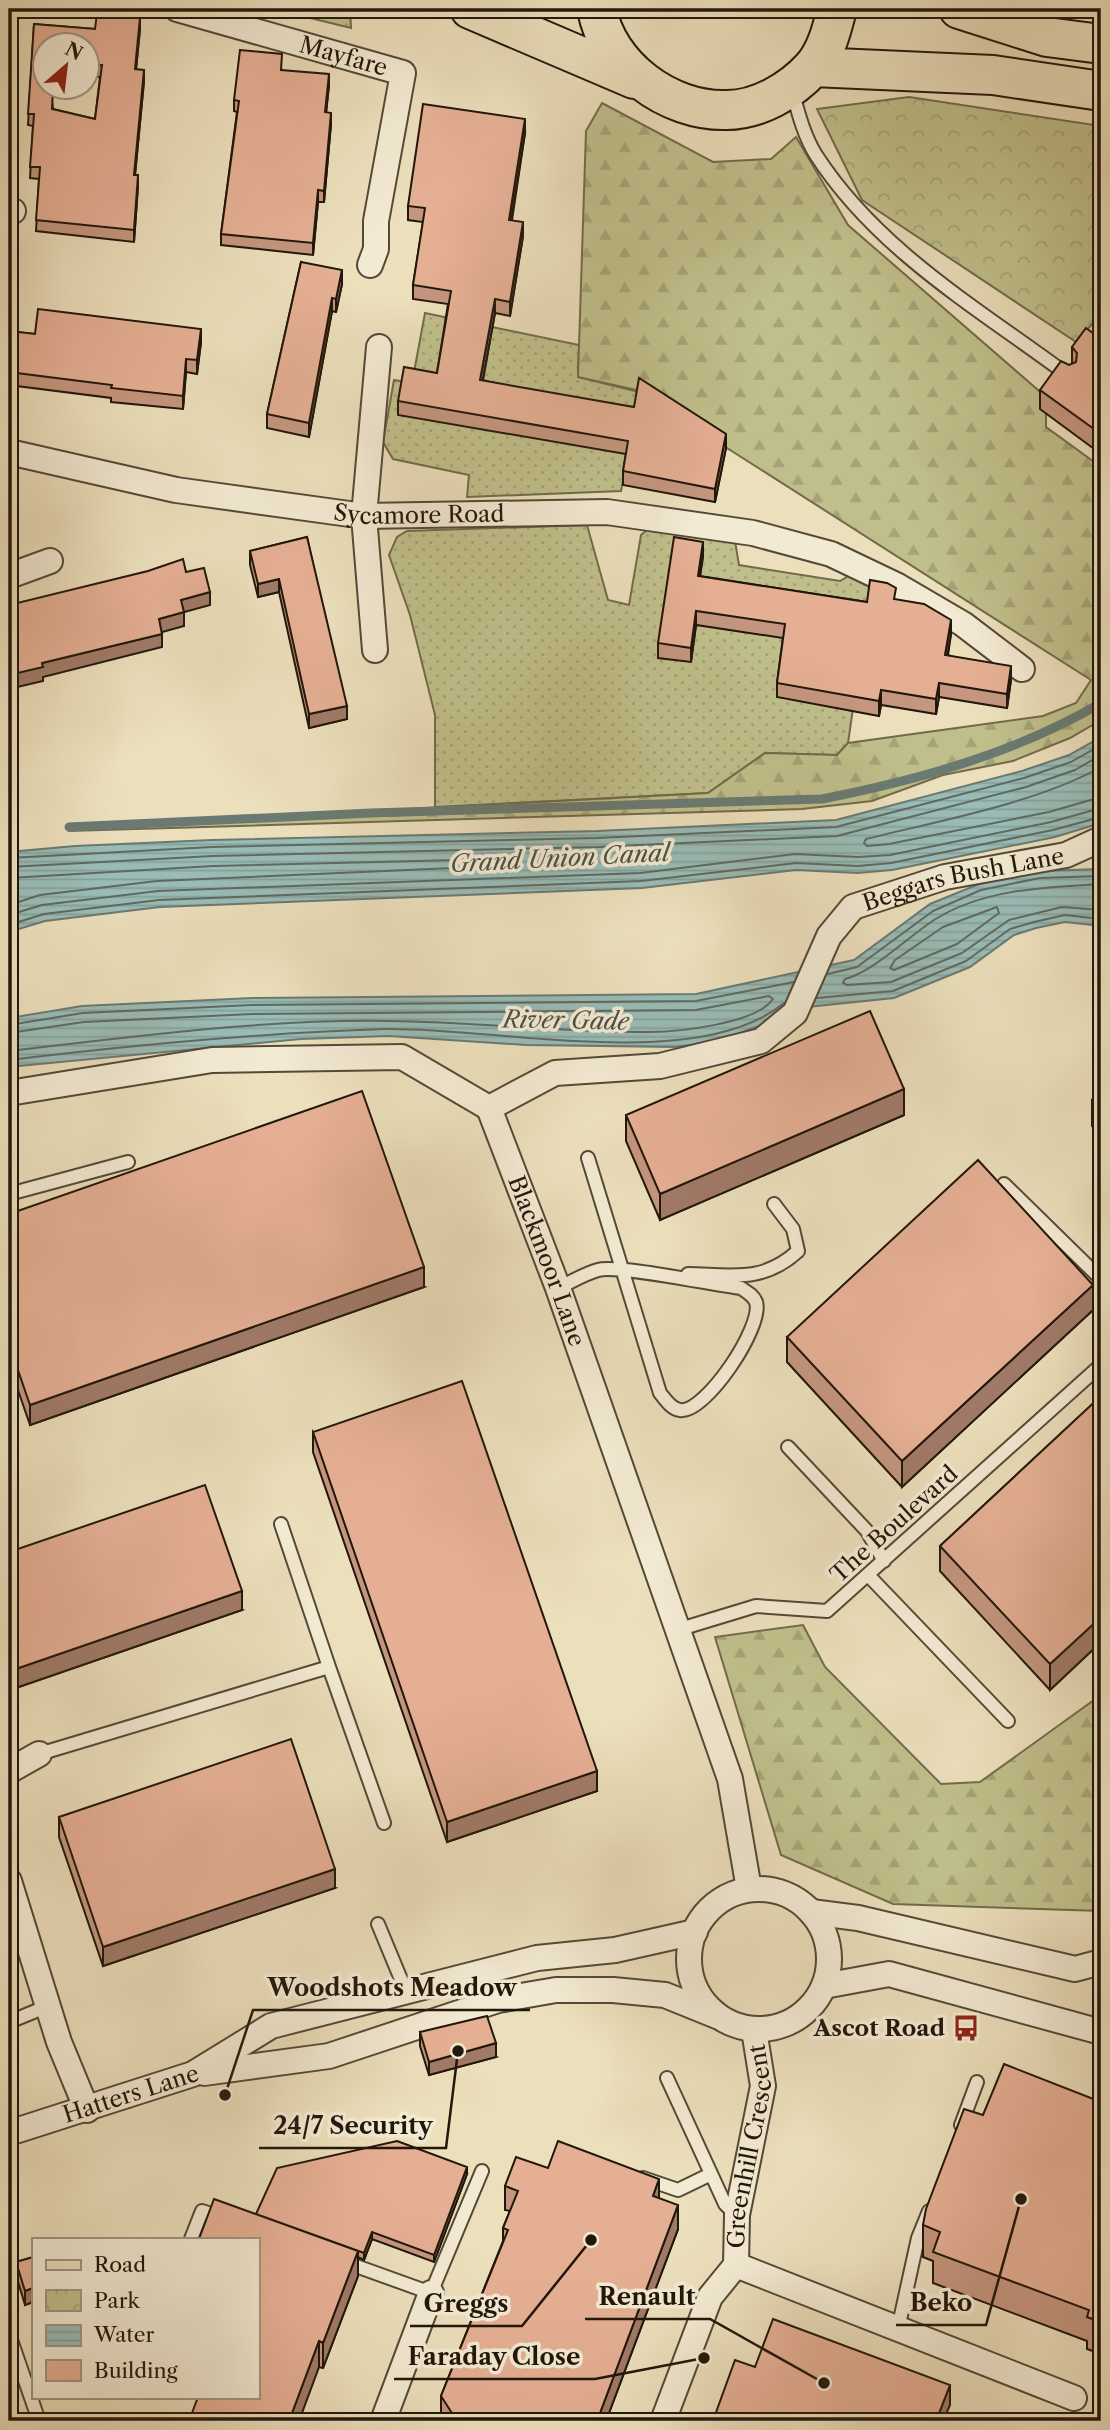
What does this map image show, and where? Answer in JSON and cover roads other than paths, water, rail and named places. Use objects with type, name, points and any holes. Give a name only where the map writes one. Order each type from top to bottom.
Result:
[{"type":"main road","points":[[470,9],[646,83],[683,103],[730,111],[766,102],[802,77],[825,47],[837,9]]},
{"type":"main road","points":[[597,9],[600,24],[612,51],[646,83]]},
{"type":"main road","points":[[959,9],[1047,37],[1101,44]]},
{"type":"main road","points":[[802,77],[993,75],[1101,91]]},
{"type":"street","name":"Mayfare","points":[[177,9],[403,72],[376,221],[376,249],[370,265]]},
{"type":"street","points":[[375,650],[364,516],[379,346]]},
{"type":"street","name":"Sycamore Road","points":[[9,452],[176,490],[364,516],[607,512],[753,533],[831,554],[898,586],[963,624],[1022,669]]},
{"type":"street","points":[[9,576],[50,561]]},
{"type":"street","name":"Beggars Bush Lane","points":[[489,1108],[555,1073],[660,1066],[761,1041],[795,1013],[829,936],[853,907],[945,877],[1066,855],[1101,839]]},
{"type":"street","points":[[9,1093],[212,1060],[402,1058],[489,1108]]},
{"type":"street","name":"Blackmoor Lane","points":[[489,1108],[558,1288],[730,1779],[748,1889]]},
{"type":"street","points":[[9,1771],[38,1754]]},
{"type":"street","points":[[9,1881],[48,2006],[87,2110]]},
{"type":"street","points":[[192,2074],[330,2056],[498,2000],[556,1990],[613,1990],[665,1995],[735,2025],[754,2030],[776,2028],[796,2019],[813,2005],[824,1986],[829,1967],[823,1928],[811,1912],[785,1893],[748,1889],[728,1895],[711,1907],[695,1932],[690,1944],[689,1965],[693,1984],[703,2002],[717,2016]]},
{"type":"street","points":[[811,1912],[858,1918],[1075,1969],[1101,1962]]},
{"type":"street","name":"Hatters Lane","points":[[9,2133],[192,2074],[271,2026],[405,1989],[537,1958],[615,1950],[695,1932]]},
{"type":"street","points":[[824,1986],[889,1974],[1101,2032]]},
{"type":"street","name":"Greenhill Crescent","points":[[663,2421],[710,2297],[736,2265],[737,2215],[763,2086],[754,2030]]},
{"type":"street","name":"Greenhill Crescent","points":[[736,2265],[1074,2398]]},
{"type":"street","points":[[383,2421],[431,2293]]},
{"type":"lane","points":[[802,77],[801,122],[815,154],[860,213],[897,250],[1069,376]]},
{"type":"lane","points":[[588,1158],[660,1393],[671,1406],[679,1410],[690,1409],[703,1401],[745,1345],[756,1323],[757,1304],[752,1295],[741,1288],[647,1272]]},
{"type":"lane","points":[[9,1194],[128,1162]]},
{"type":"lane","points":[[1004,1184],[1101,1279]]},
{"type":"lane","points":[[558,1288],[601,1268],[747,1276],[779,1268],[798,1251],[793,1229],[774,1204]]},
{"type":"lane","name":"The Boulevard","points":[[677,1630],[756,1606],[827,1611],[1101,1365]]},
{"type":"lane","points":[[788,1447],[867,1531],[884,1561]]},
{"type":"lane","points":[[281,1524],[384,1823]]},
{"type":"lane","points":[[868,1575],[1008,1721]]},
{"type":"lane","points":[[38,1754],[329,1667]]},
{"type":"lane","points":[[378,1924],[405,1989]]},
{"type":"lane","points":[[9,2022],[48,2006]]},
{"type":"lane","points":[[667,2078],[725,2203],[737,2215]]},
{"type":"lane","points":[[954,2143],[977,2082]]},
{"type":"lane","points":[[329,2257],[431,2293],[482,2171]]},
{"type":"lane","points":[[628,2173],[678,2190],[711,2174]]},
{"type":"lane","points":[[898,2329],[918,2238],[932,2203]]},
{"type":"lane","points":[[191,2238],[202,2211],[240,2225]]},
{"type":"lane","points":[[9,2334],[39,2421]]},
{"type":"water","name":"Grand Union Canal","points":[[1101,737],[1101,823],[1055,837],[892,870],[858,873],[796,870],[642,888],[160,907],[45,921],[9,932],[9,852],[212,840],[597,831],[836,820],[1022,771],[1069,755]]},
{"type":"water","name":"River Gade","points":[[1101,869],[1101,926],[1065,922],[1036,928],[1014,935],[970,967],[894,998],[788,1009],[775,1020],[718,1041],[675,1047],[526,1045],[389,1036],[301,1039],[9,1067],[9,1018],[82,1006],[252,998],[696,994],[854,960],[930,904],[979,884],[1039,871]]},
{"type":"waterway","points":[[69,827],[371,813],[822,799],[966,763],[1069,721],[1101,703]]},
{"type":"place","name":"Ascot Road","points":[[966,2028]]},
{"type":"place","name":"24/7 Security","points":[[458,2051]]},
{"type":"place","name":"Woodshots Meadow","points":[[225,2095]]},
{"type":"place","name":"Beko","points":[[1021,2199]]},
{"type":"place","name":"Greggs","points":[[591,2240]]},
{"type":"place","name":"Faraday Close","points":[[704,2358]]},
{"type":"place","name":"Renault","points":[[824,2383]]}]
